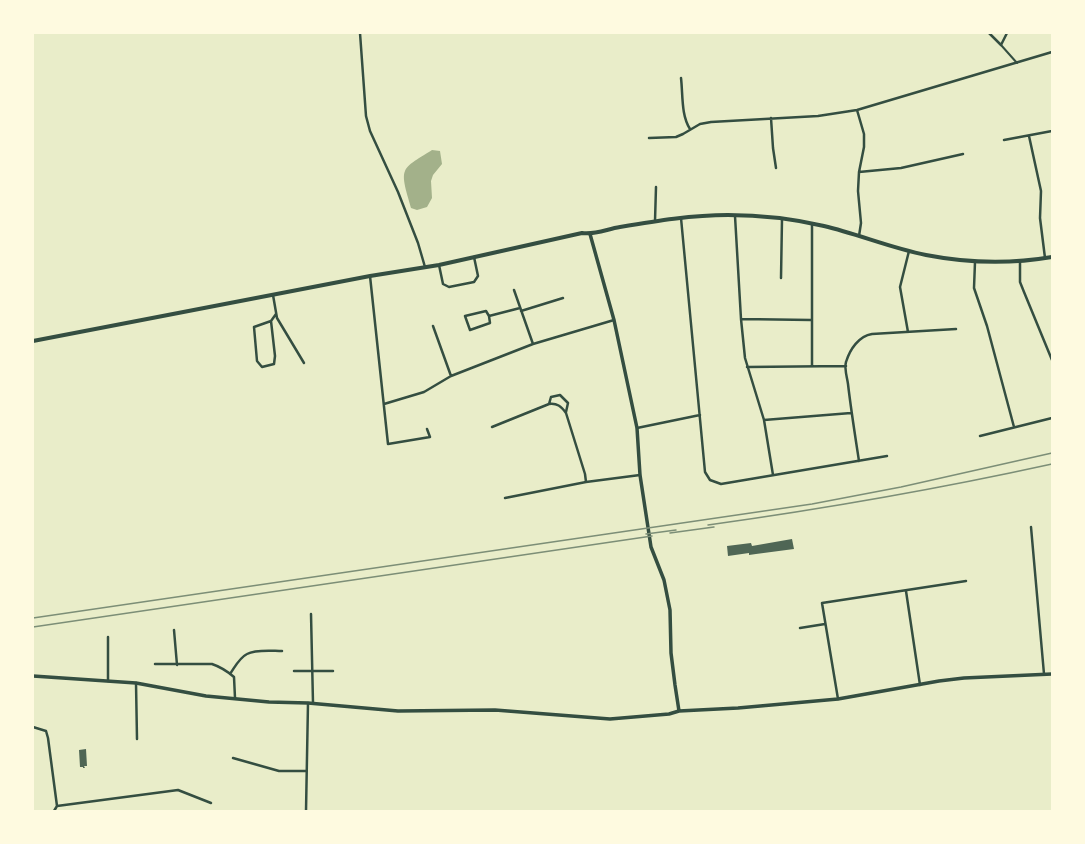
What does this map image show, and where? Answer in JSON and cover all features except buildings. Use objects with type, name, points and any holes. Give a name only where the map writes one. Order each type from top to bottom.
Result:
[{"type":"main road","points":[[33,341],[370,276],[439,265],[582,233],[590,234],[608,229],[681,218],[735,215],[812,223],[909,251],[975,262],[1020,260],[1052,256]]},
{"type":"street","points":[[360,33],[366,116],[370,131],[398,192],[418,243],[425,267]]},
{"type":"street","points":[[989,33],[1017,63]]},
{"type":"street","points":[[1001,45],[1007,33]]},
{"type":"street","points":[[649,138],[676,137],[700,124],[711,122],[818,116],[857,110],[1052,52]]},
{"type":"street","points":[[682,78],[684,115],[686,123],[690,129]]},
{"type":"street","points":[[857,110],[864,134],[864,147],[859,172],[858,191],[862,223],[859,236]]},
{"type":"street","points":[[771,118],[776,168]]},
{"type":"street","points":[[1004,140],[1052,131]]},
{"type":"street","points":[[1029,136],[1041,191],[1040,218],[1045,258]]},
{"type":"street","points":[[859,172],[901,168],[963,154]]},
{"type":"street","points":[[655,222],[656,187]]},
{"type":"street","points":[[735,215],[741,319],[747,367],[764,420],[773,475]]},
{"type":"street","points":[[681,218],[705,472],[710,480],[721,484],[888,456]]},
{"type":"street","points":[[781,278],[782,219]]},
{"type":"street","points":[[812,223],[812,366]]},
{"type":"street","points":[[590,234],[614,320],[637,428],[640,475],[651,547],[664,580],[670,610],[672,659],[679,710]]},
{"type":"street","points":[[908,332],[900,287],[909,251]]},
{"type":"street","points":[[439,265],[443,284],[449,287],[474,282],[478,276],[474,257]]},
{"type":"street","points":[[1020,260],[1020,282],[1052,360]]},
{"type":"street","points":[[975,262],[974,288],[989,332],[1014,427]]},
{"type":"street","points":[[370,276],[388,444],[430,437],[428,429]]},
{"type":"street","points":[[514,290],[533,344]]},
{"type":"street","points":[[273,295],[276,314],[304,363]]},
{"type":"street","points":[[489,316],[520,310],[563,298]]},
{"type":"street","points":[[486,311],[489,316],[490,323],[470,330],[465,316],[486,311]]},
{"type":"street","points":[[271,321],[275,356],[274,364],[262,367],[257,361],[254,327],[271,321],[276,314]]},
{"type":"street","points":[[741,319],[811,320]]},
{"type":"street","points":[[384,404],[424,392],[451,376],[533,344],[614,320]]},
{"type":"street","points":[[433,326],[451,376]]},
{"type":"street","points":[[859,461],[851,413],[846,366],[849,355],[858,341],[864,336],[872,334],[956,329]]},
{"type":"street","points":[[747,367],[846,366]]},
{"type":"street","points":[[549,404],[551,397],[560,395],[568,404],[566,413]]},
{"type":"street","points":[[492,427],[549,404],[561,406],[566,413],[585,474],[586,482]]},
{"type":"street","points":[[764,420],[851,413]]},
{"type":"street","points":[[637,428],[700,415]]},
{"type":"street","points":[[980,436],[1052,418]]},
{"type":"street","points":[[504,498],[586,482],[640,475]]},
{"type":"street","points":[[1031,528],[1044,674]]},
{"type":"street","points":[[838,700],[822,603],[966,581]]},
{"type":"street","points":[[906,591],[920,685]]},
{"type":"street","points":[[311,614],[313,704]]},
{"type":"street","points":[[800,628],[825,624]]},
{"type":"street","points":[[174,630],[177,665]]},
{"type":"street","points":[[108,637],[108,681]]},
{"type":"street","points":[[230,674],[238,661],[247,654],[257,651],[282,651]]},
{"type":"street","points":[[155,664],[212,664],[225,670],[234,677],[235,698]]},
{"type":"street","points":[[294,671],[333,671]]},
{"type":"street","points":[[33,676],[136,683],[206,696],[398,711],[495,710],[610,719],[669,714],[679,710],[738,708],[838,700],[964,678],[1052,674]]},
{"type":"street","points":[[136,683],[137,739]]},
{"type":"street","points":[[306,811],[308,703]]},
{"type":"street","points":[[33,727],[46,731],[48,738],[57,806],[54,811]]},
{"type":"street","points":[[233,758],[280,771],[306,771]]},
{"type":"street","points":[[57,806],[178,790],[210,803]]},
{"type":"shaded area","points":[[432,150],[440,151],[442,164],[433,175],[431,181],[432,198],[427,207],[417,210],[411,208],[404,179],[405,171],[417,159]]},
{"type":"railway","points":[[33,618],[812,504],[901,487],[1052,453]]},
{"type":"railway","points":[[708,525],[880,498],[1052,464]]},
{"type":"railway","points":[[670,533],[714,527]]},
{"type":"railway","points":[[646,534],[676,530]]},
{"type":"railway","points":[[33,627],[652,536]]}]
